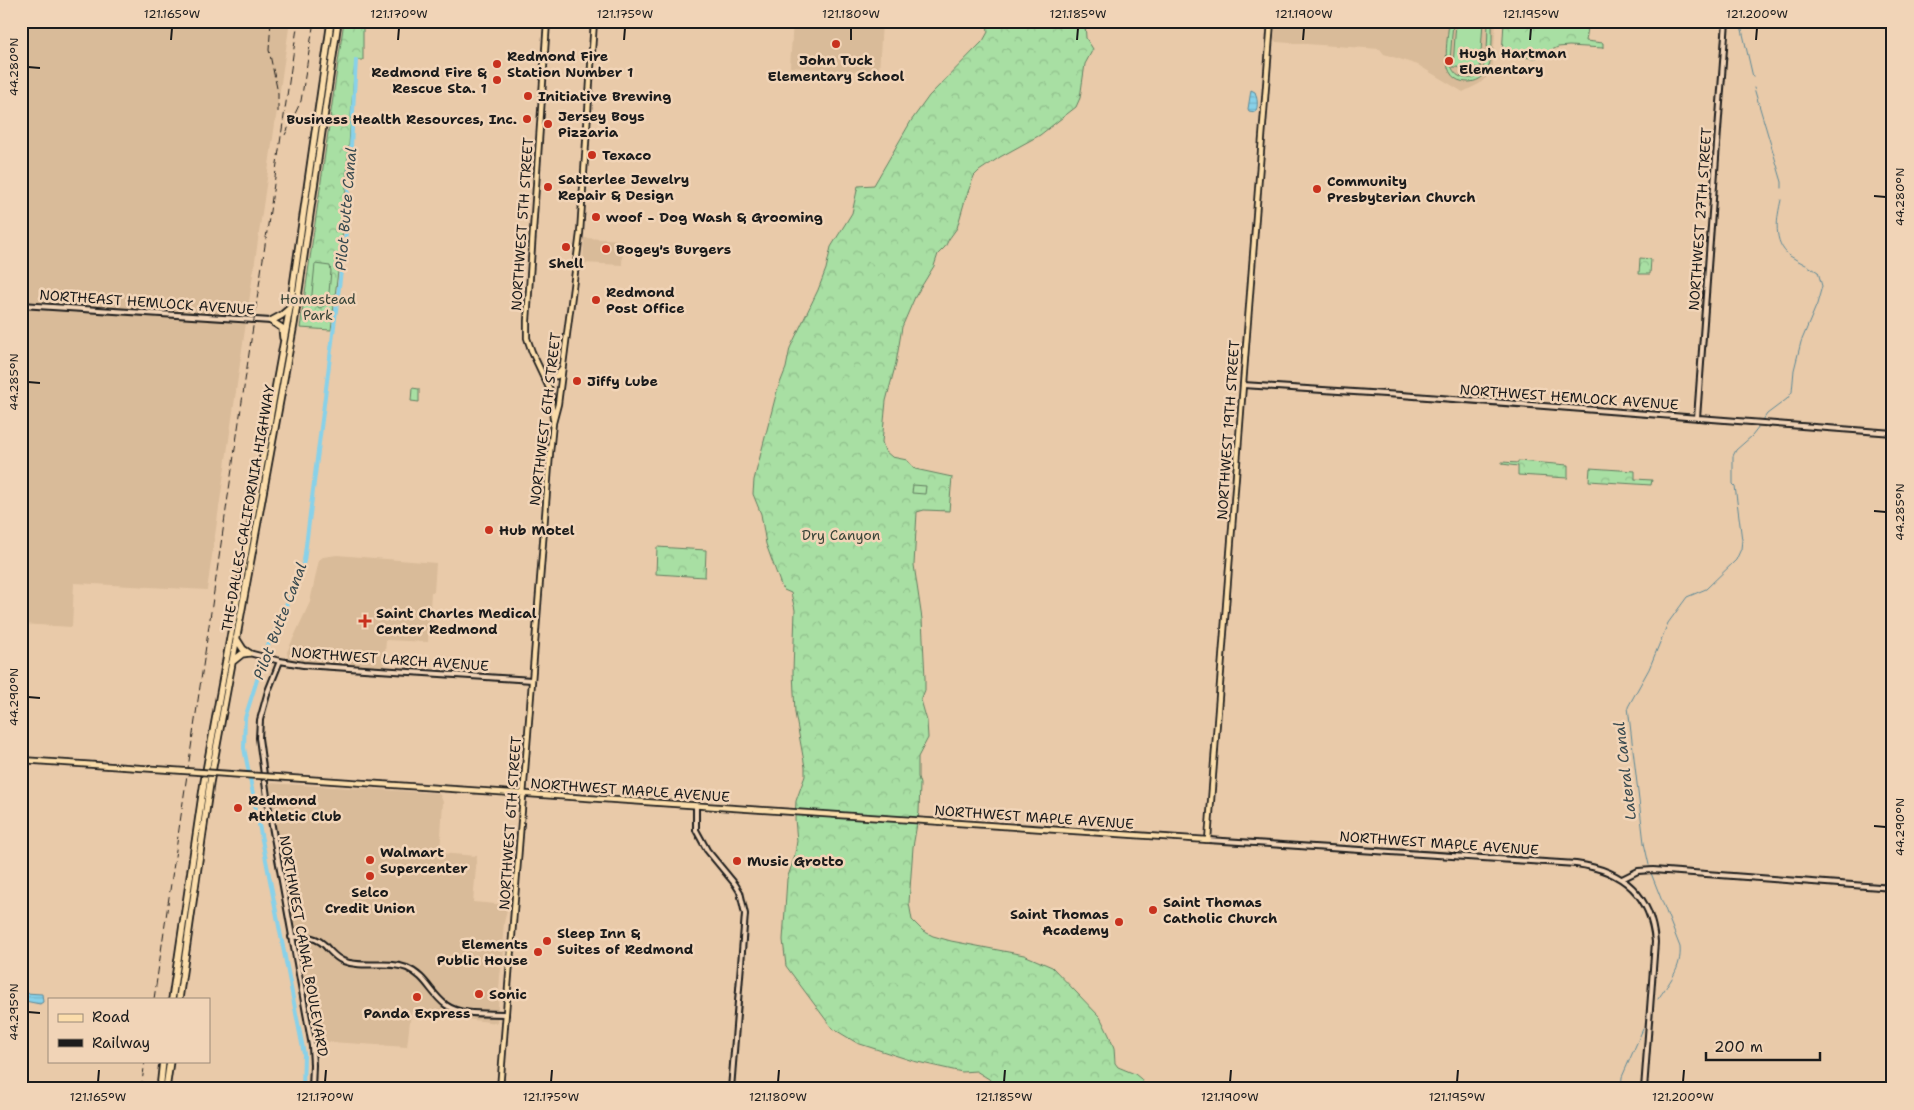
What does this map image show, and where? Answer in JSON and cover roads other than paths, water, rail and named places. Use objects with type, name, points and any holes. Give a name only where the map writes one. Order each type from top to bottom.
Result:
[{"type":"highway","name":"THE DALLES-CALIFORNIA HIGHWAY","points":[[172,998],[204,782],[290,307],[331,21]]},
{"type":"highway","name":"THE DALLES-CALIFORNIA HIGHWAY","points":[[179,998],[210,783],[294,324],[338,21]]},
{"type":"highway","points":[[284,343],[282,328],[271,321],[282,315],[290,307]]},
{"type":"highway","points":[[236,638],[243,649],[249,653]]},
{"type":"highway","points":[[232,662],[242,654],[249,653]]},
{"type":"highway","points":[[160,1089],[163,1062]]},
{"type":"highway","points":[[166,1089],[170,1062]]},
{"type":"main road","name":"NORTHWEST 5TH STREET","points":[[547,21],[527,338],[550,390],[553,423]]},
{"type":"main road","name":"NORTHWEST 6TH STREET","points":[[500,1089],[553,423],[558,404],[580,233],[594,21]]},
{"type":"main road","name":"NORTHWEST 19TH STREET","points":[[1208,840],[1271,21]]},
{"type":"main road","points":[[543,374],[551,377],[557,376],[563,367]]},
{"type":"main road","name":"NORTHWEST MAPLE AVENUE","points":[[21,760],[1208,840]]},
{"type":"street","name":"NORTHWEST 27TH STREET","points":[[1697,418],[1726,21]]},
{"type":"street","name":"NORTHEAST HEMLOCK AVENUE","points":[[21,305],[271,321]]},
{"type":"street","name":"NORTHWEST HEMLOCK AVENUE","points":[[1243,385],[1401,395],[1893,433]]},
{"type":"street","name":"NORTHWEST LARCH AVENUE","points":[[249,653],[303,665],[532,680]]},
{"type":"street","name":"NORTHWEST CANAL BOULEVARD","points":[[280,661],[262,713],[259,738],[262,770],[312,1046],[314,1065],[312,1089]]},
{"type":"street","points":[[696,806],[696,830],[707,850],[740,892],[745,914],[731,1089]]},
{"type":"street","name":"NORTHWEST MAPLE AVENUE","points":[[1208,840],[1576,864],[1593,866],[1622,879],[1640,896],[1646,906],[1654,929],[1655,942],[1644,1089]]},
{"type":"street","points":[[1622,879],[1638,871],[1653,870],[1893,888]]},
{"type":"street","points":[[291,937],[309,936],[318,939],[333,955],[350,963],[407,968],[421,976],[450,1008],[466,1012],[506,1014]]},
{"type":"water","points":[[1251,90],[1255,92],[1257,99],[1255,112],[1248,109]]},
{"type":"water","points":[[25,993],[42,994],[43,1002],[40,1004],[25,1001],[23,996]]},
{"type":"waterway","name":"Lateral Canal","points":[[1740,21],[1753,77]]},
{"type":"waterway","name":"Pilot Butte Canal","points":[[303,1089],[304,1054],[244,748],[245,718],[267,648],[304,561],[346,232],[356,60]]},
{"type":"waterway","name":"Lateral Canal","points":[[1754,88],[1782,182],[1782,188]]},
{"type":"waterway","name":"Lateral Canal","points":[[1763,420],[1767,414],[1787,399],[1792,392],[1794,370],[1801,342],[1817,304],[1822,286],[1818,272],[1790,256],[1780,244],[1777,222],[1781,200]]},
{"type":"waterway","name":"Lateral Canal","points":[[1649,865],[1644,843],[1628,707],[1649,669],[1668,623],[1687,597],[1706,589],[1736,560],[1741,549],[1742,540],[1735,486],[1733,484],[1733,456],[1736,450],[1759,427]]},
{"type":"waterway","name":"Lateral Canal","points":[[1651,873],[1680,947],[1677,968],[1658,999]]},
{"type":"waterway","name":"Lateral Canal","points":[[1621,1089],[1622,1077],[1643,1029]]},
{"type":"railway","points":[[271,21],[269,50],[278,93],[278,116]]},
{"type":"railway","points":[[154,998],[298,21]]},
{"type":"railway","points":[[285,135],[301,101],[314,21]]},
{"type":"railway","points":[[141,1089],[145,1062]]},
{"type":"place","name":"John Tuck Elementary School","points":[[836,44]]},
{"type":"place","name":"Hugh Hartman Elementary","points":[[1449,61]]},
{"type":"place","name":"Redmond Fire Station Number 1","points":[[497,64]]},
{"type":"place","name":"Redmond Fire & Rescue Sta. 1","points":[[497,80]]},
{"type":"place","name":"Initiative Brewing","points":[[528,96]]},
{"type":"place","name":"Business Health Resources, Inc.","points":[[527,119]]},
{"type":"place","name":"Jersey Boys Pizzaria","points":[[548,124]]},
{"type":"place","name":"Texaco","points":[[592,155]]},
{"type":"place","name":"Satterlee Jewelry Repair & Design","points":[[548,187]]},
{"type":"place","name":"Community Presbyterian Church","points":[[1317,189]]},
{"type":"place","name":"woof - Dog Wash & Grooming","points":[[596,217]]},
{"type":"place","name":"Shell","points":[[566,247]]},
{"type":"place","name":"Bogey's Burgers","points":[[606,249]]},
{"type":"place","name":"Redmond Post Office","points":[[596,300]]},
{"type":"place","name":"Jiffy Lube","points":[[577,381]]},
{"type":"place","name":"Hub Motel","points":[[489,530]]},
{"type":"place","name":"Saint Charles Medical Center Redmond","points":[[365,621]]},
{"type":"place","name":"Redmond Athletic Club","points":[[238,808]]},
{"type":"place","name":"Walmart Supercenter","points":[[370,860]]},
{"type":"place","name":"Music Grotto","points":[[737,861]]},
{"type":"place","name":"Selco Credit Union","points":[[370,876]]},
{"type":"place","name":"Saint Thomas Catholic Church","points":[[1153,910]]},
{"type":"place","name":"Saint Thomas Academy","points":[[1119,922]]},
{"type":"place","name":"Sleep Inn & Suites of Redmond","points":[[547,941]]},
{"type":"place","name":"Elements Public House","points":[[538,952]]},
{"type":"place","name":"Sonic","points":[[479,994]]},
{"type":"place","name":"Panda Express","points":[[417,997]]},
{"type":"park label","name":"Homestead Park","points":[[318,308]]},
{"type":"park label","name":"Dry Canyon","points":[[841,535]]}]
